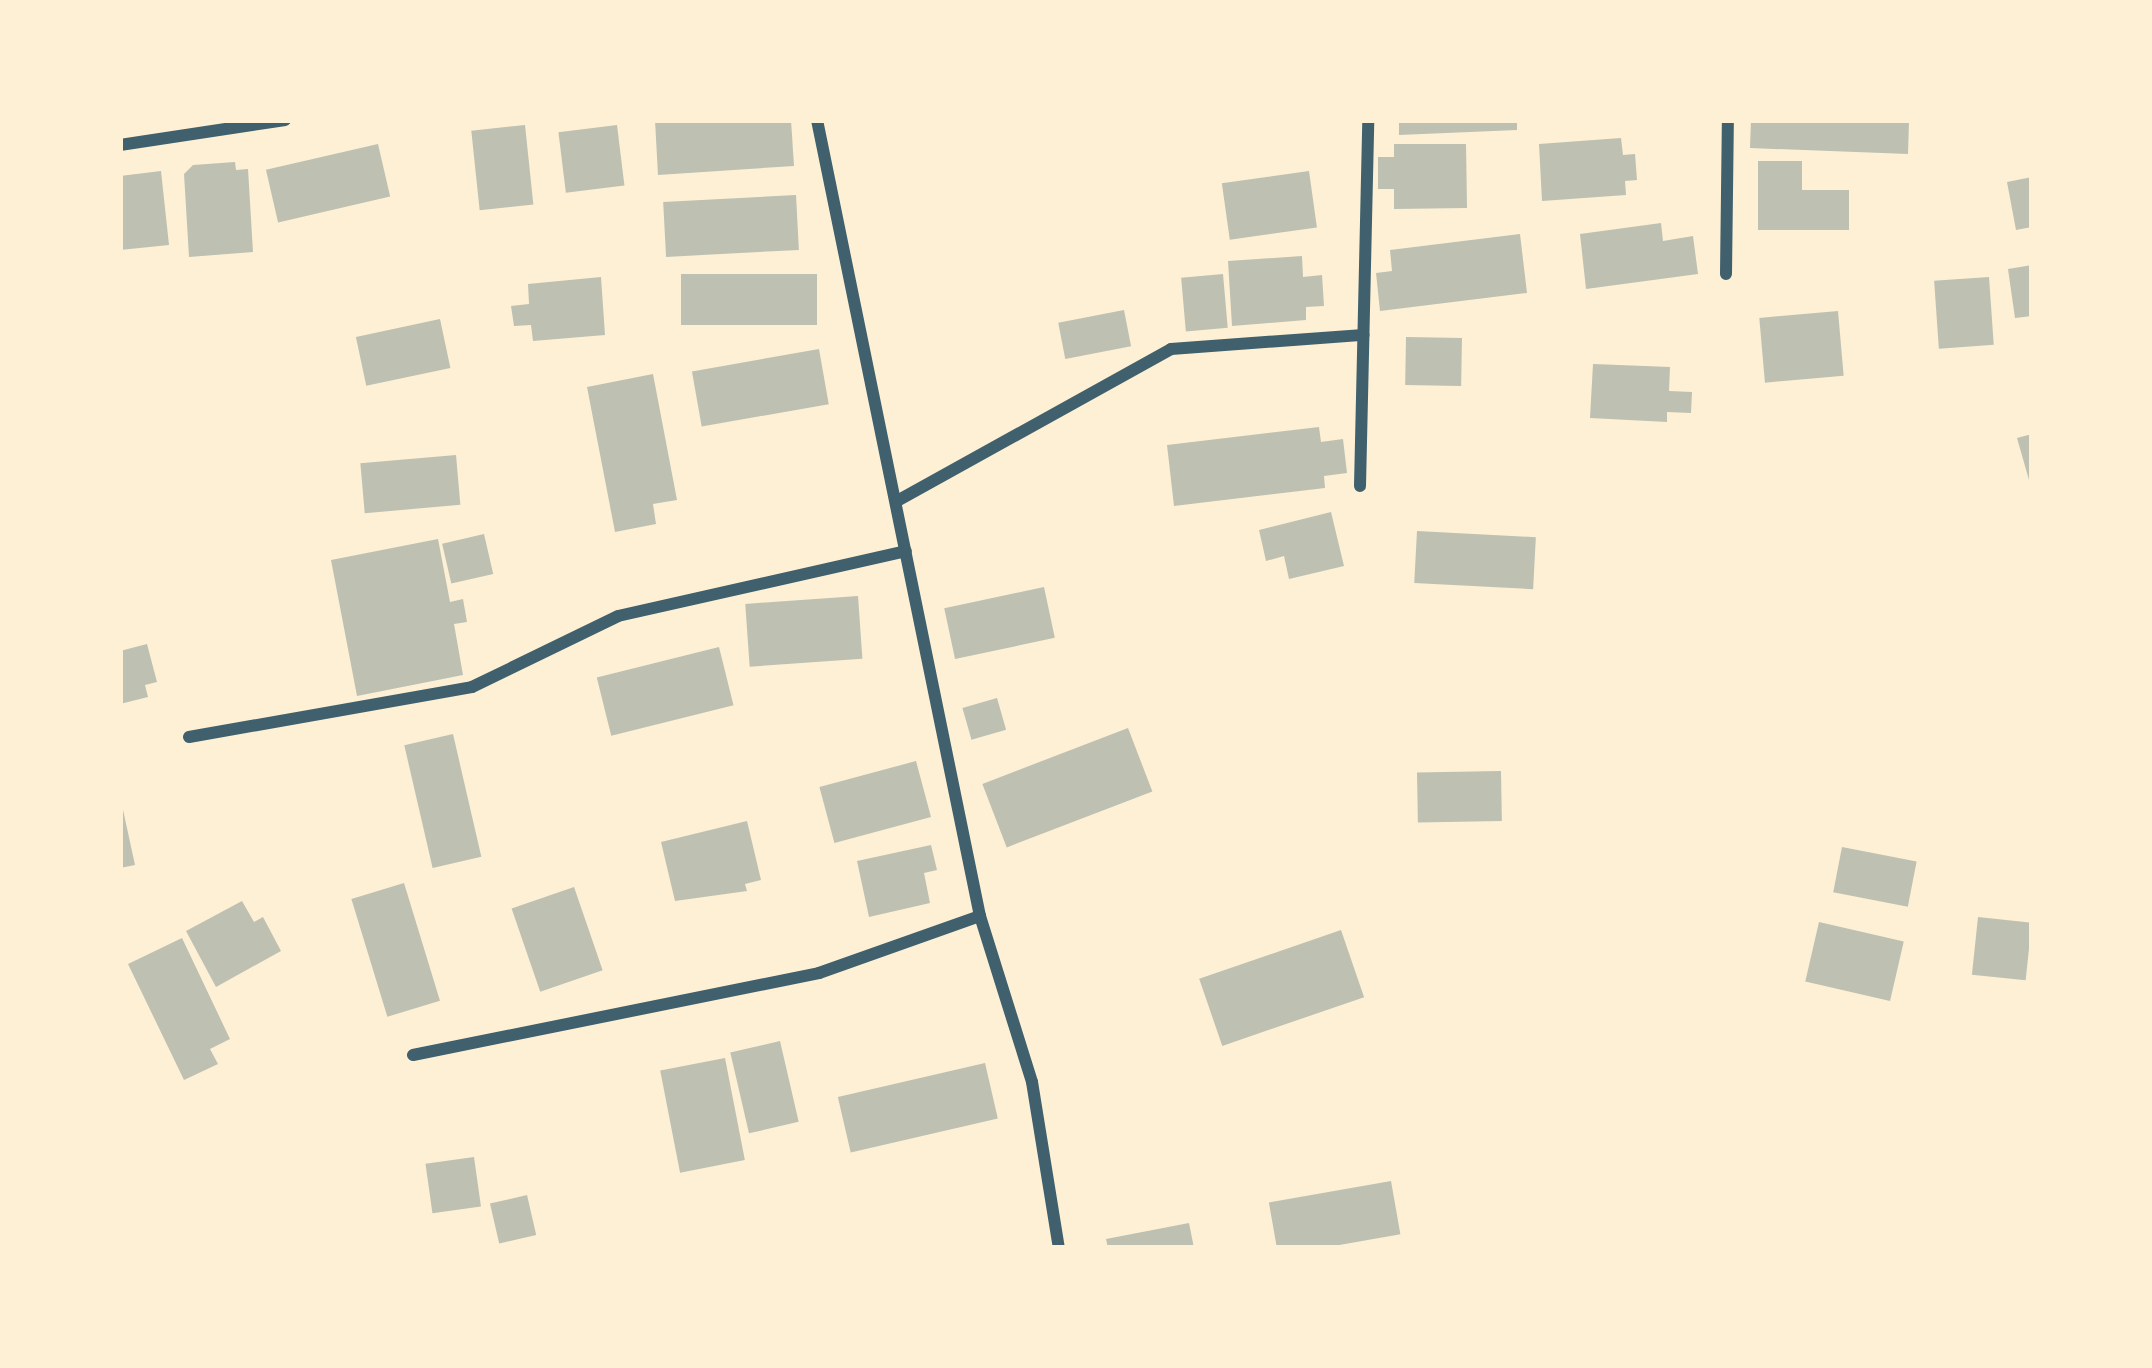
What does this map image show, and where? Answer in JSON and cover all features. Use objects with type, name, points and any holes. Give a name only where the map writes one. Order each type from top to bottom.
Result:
[{"type":"street","points":[[120,145],[285,120]]},
{"type":"street","points":[[817,120],[980,916],[1032,1082],[1059,1248]]},
{"type":"street","points":[[1360,485],[1367,120]]},
{"type":"street","points":[[1726,274],[1728,120]]},
{"type":"street","points":[[897,501],[1172,349],[1363,335]]},
{"type":"street","points":[[189,737],[472,687],[618,616],[906,551]]},
{"type":"street","points":[[413,1055],[819,973],[980,916]]},
{"type":"building","points":[[655,120],[791,120],[794,166],[658,175]]},
{"type":"building","points":[[1399,120],[1517,120],[1517,130],[1399,135]]},
{"type":"building","points":[[1751,120],[1909,120],[1908,154],[1750,148]]},
{"type":"building","points":[[525,125],[533,205],[480,210],[471,131]]},
{"type":"building","points":[[617,125],[624,186],[566,193],[558,132]]},
{"type":"building","points":[[1621,138],[1623,155],[1635,154],[1637,180],[1625,181],[1626,195],[1542,201],[1539,144]]},
{"type":"building","points":[[378,144],[390,197],[278,222],[266,170]]},
{"type":"building","points":[[1394,144],[1466,144],[1467,208],[1394,209],[1394,189],[1378,189],[1378,157],[1394,157]]},
{"type":"building","points":[[1758,161],[1802,161],[1802,190],[1849,190],[1849,230],[1758,230]]},
{"type":"building","points":[[235,162],[236,170],[248,169],[253,252],[189,257],[184,174],[193,165]]},
{"type":"building","points":[[161,171],[169,245],[120,250],[120,176]]},
{"type":"building","points":[[1309,171],[1317,227],[1230,240],[1222,183]]},
{"type":"building","points":[[2032,177],[2032,227],[2016,230],[2007,182]]},
{"type":"building","points":[[796,195],[799,250],[666,257],[663,202]]},
{"type":"building","points":[[1661,223],[1663,241],[1693,236],[1698,274],[1586,289],[1580,234]]},
{"type":"building","points":[[1520,234],[1527,293],[1380,311],[1376,273],[1392,271],[1390,250]]},
{"type":"building","points":[[1302,256],[1303,277],[1322,275],[1324,306],[1306,307],[1306,320],[1232,326],[1228,261]]},
{"type":"building","points":[[2032,265],[2032,316],[2015,318],[2008,269]]},
{"type":"building","points":[[681,274],[817,274],[817,325],[681,325]]},
{"type":"building","points":[[1223,274],[1228,328],[1186,331],[1181,278]]},
{"type":"building","points":[[601,277],[605,335],[533,341],[531,325],[514,326],[511,306],[529,304],[528,284]]},
{"type":"building","points":[[1989,277],[1994,345],[1939,349],[1934,281]]},
{"type":"building","points":[[1124,310],[1131,346],[1065,359],[1058,323]]},
{"type":"building","points":[[1838,311],[1844,376],[1765,383],[1759,318]]},
{"type":"building","points":[[440,319],[450,368],[366,386],[356,337]]},
{"type":"building","points":[[1406,337],[1462,338],[1461,386],[1405,385]]},
{"type":"building","points":[[819,349],[829,404],[702,427],[692,371]]},
{"type":"building","points":[[1593,364],[1670,367],[1669,391],[1692,392],[1691,413],[1667,412],[1667,422],[1590,418]]},
{"type":"building","points":[[653,374],[677,500],[653,504],[656,524],[615,532],[587,387]]},
{"type":"building","points":[[1319,427],[1321,442],[1343,439],[1347,473],[1324,476],[1325,488],[1174,506],[1167,445]]},
{"type":"building","points":[[2032,434],[2032,487],[2031,487],[2017,438]]},
{"type":"building","points":[[456,455],[460,505],[365,513],[360,463]]},
{"type":"building","points":[[1331,512],[1344,566],[1289,579],[1284,556],[1266,561],[1259,530]]},
{"type":"building","points":[[1417,531],[1536,537],[1533,589],[1414,583]]},
{"type":"building","points":[[484,534],[493,574],[451,584],[442,544]]},
{"type":"building","points":[[438,539],[450,602],[463,599],[467,622],[454,624],[463,675],[357,696],[331,560]]},
{"type":"building","points":[[1044,587],[1055,638],[955,659],[944,608]]},
{"type":"building","points":[[858,596],[862,659],[750,667],[745,604]]},
{"type":"building","points":[[147,644],[157,682],[145,685],[148,697],[120,704],[120,651]]},
{"type":"building","points":[[719,647],[734,705],[611,736],[597,677]]},
{"type":"building","points":[[997,698],[1006,730],[971,740],[962,708]]},
{"type":"building","points":[[1128,728],[1152,791],[1007,847],[982,784]]},
{"type":"building","points":[[453,734],[481,857],[433,868],[404,745]]},
{"type":"building","points":[[916,761],[931,817],[834,843],[819,787]]},
{"type":"building","points":[[1501,771],[1502,821],[1418,822],[1417,772]]},
{"type":"building","points":[[120,796],[135,865],[120,868]]},
{"type":"building","points":[[747,821],[761,880],[745,884],[747,891],[675,901],[661,842]]},
{"type":"building","points":[[931,845],[937,870],[924,873],[930,903],[869,917],[857,861]]},
{"type":"building","points":[[1842,847],[1917,862],[1908,907],[1833,892]]},
{"type":"building","points":[[404,883],[440,1001],[387,1017],[351,899]]},
{"type":"building","points":[[574,887],[603,970],[540,992],[512,908]]},
{"type":"building","points":[[242,901],[254,922],[263,917],[281,951],[216,987],[186,931]]},
{"type":"building","points":[[1978,917],[2032,923],[2026,980],[1972,975]]},
{"type":"building","points":[[1819,922],[1904,942],[1890,1001],[1805,981]]},
{"type":"building","points":[[1341,930],[1364,997],[1222,1046],[1199,979]]},
{"type":"building","points":[[182,938],[230,1039],[210,1049],[218,1064],[184,1080],[128,964]]},
{"type":"building","points":[[780,1041],[799,1122],[749,1133],[730,1052]]},
{"type":"building","points":[[725,1058],[745,1160],[680,1173],[660,1071]]},
{"type":"building","points":[[985,1063],[998,1119],[851,1153],[838,1097]]},
{"type":"building","points":[[474,1157],[481,1207],[432,1213],[425,1164]]},
{"type":"building","points":[[1391,1181],[1400,1234],[1322,1248],[1277,1248],[1269,1203]]},
{"type":"building","points":[[527,1195],[536,1235],[499,1243],[490,1204]]},
{"type":"building","points":[[1189,1223],[1194,1248],[1108,1248],[1106,1239]]}]
